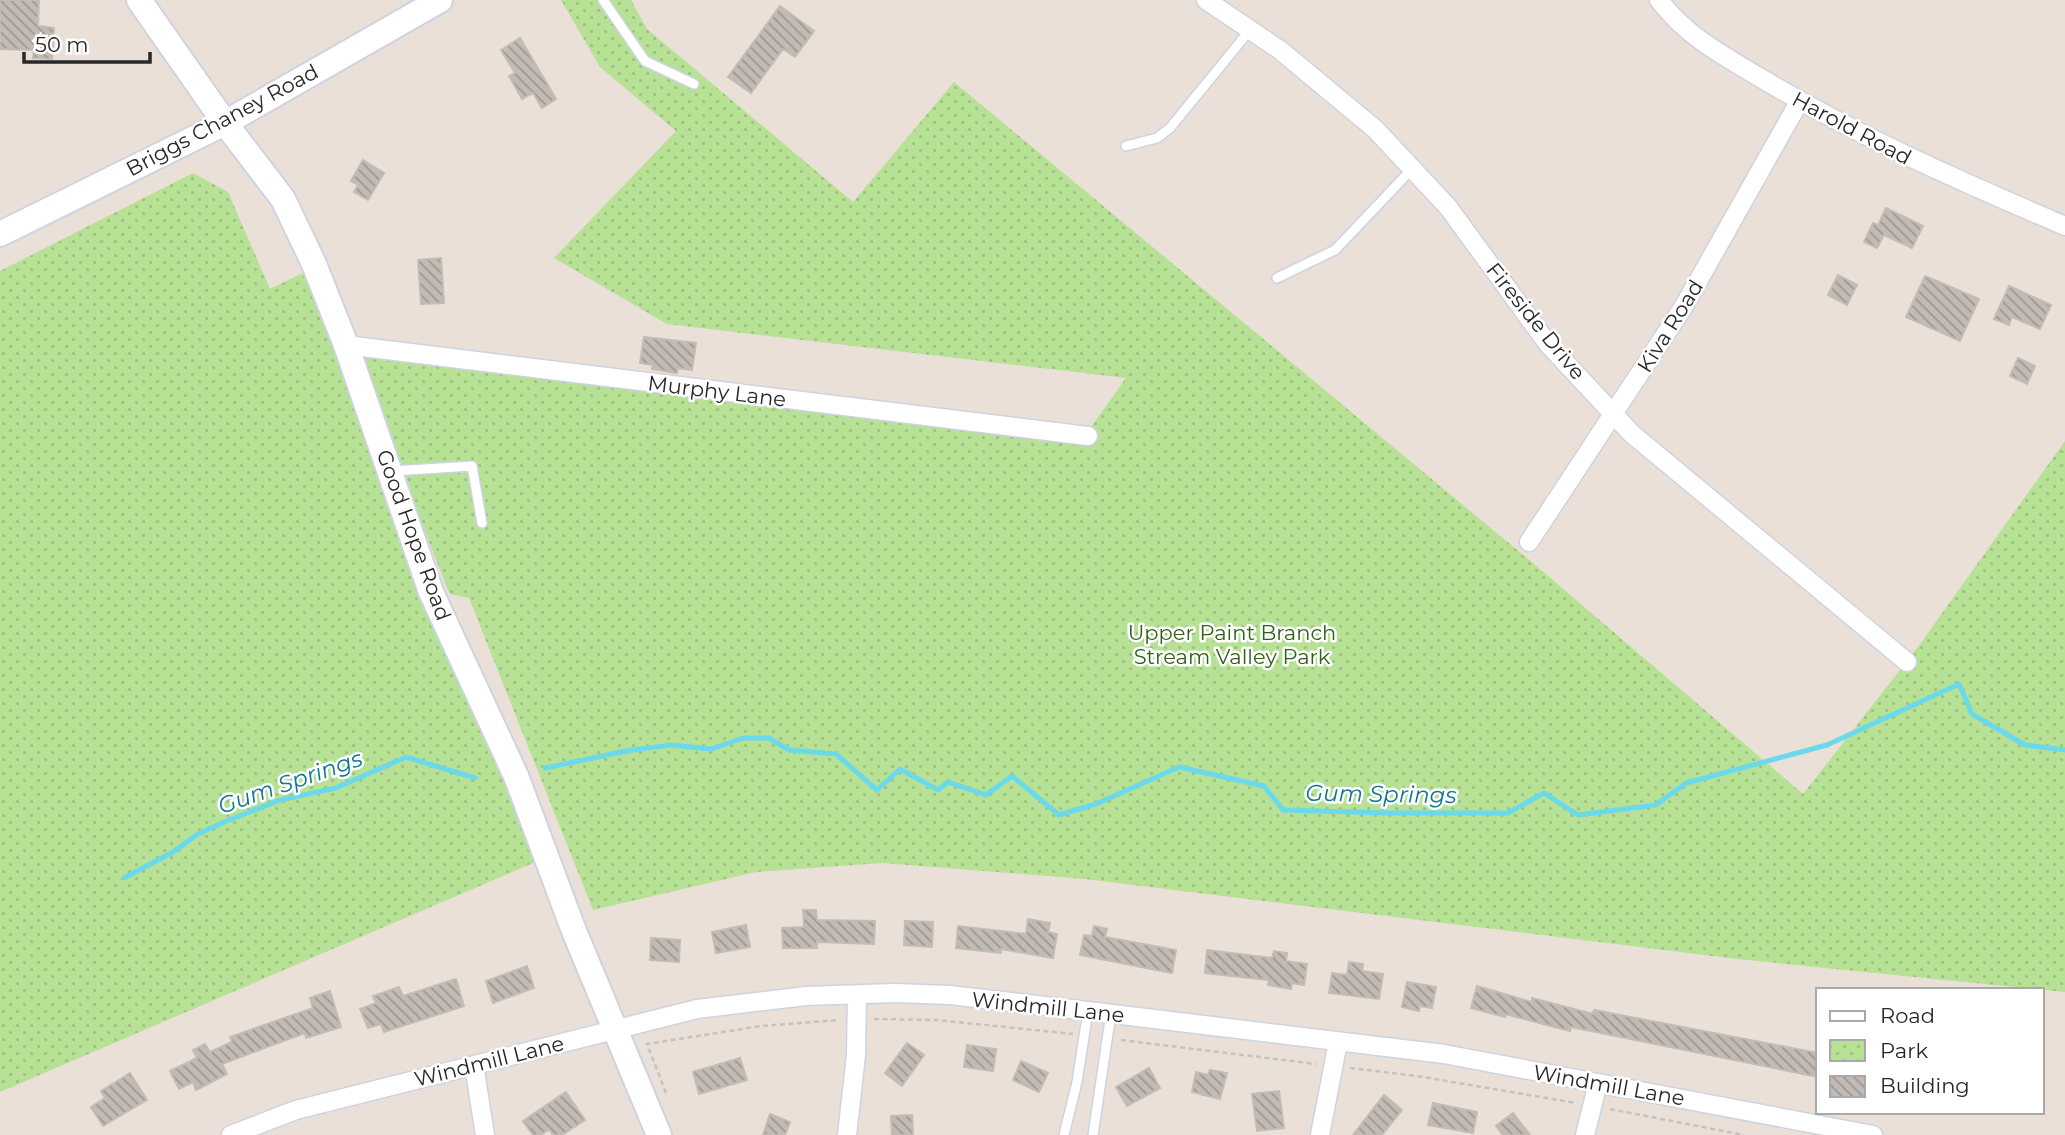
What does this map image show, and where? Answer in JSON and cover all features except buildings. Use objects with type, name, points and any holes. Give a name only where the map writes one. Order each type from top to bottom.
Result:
[{"type":"street","name":"Good Hope Road","points":[[139,0],[282,200],[314,264],[346,345],[431,592],[516,775],[574,931],[659,1135]]},
{"type":"street","name":"Briggs Chaney Road","points":[[0,234],[225,122],[440,0]]},
{"type":"street","name":"Fireside Drive","points":[[1206,0],[1280,50],[1375,129],[1448,207],[1548,344],[1632,434],[1907,662]]},
{"type":"street","name":"Harold Road","points":[[1658,0],[1698,40],[1799,102],[1916,162],[2065,226]]},
{"type":"street","name":"Kiva Road","points":[[1529,542],[1684,306],[1799,102]]},
{"type":"street","name":"Murphy Lane","points":[[346,345],[1088,436]]},
{"type":"street","name":"Windmill Lane","points":[[231,1135],[296,1110],[697,1009],[806,996],[857,994],[950,995],[1444,1054],[1873,1135]]},
{"type":"street","points":[[847,1135],[856,1055],[857,994]]},
{"type":"street","points":[[1320,1135],[1338,1042]]},
{"type":"street","points":[[474,1065],[485,1135]]},
{"type":"street","points":[[1585,1135],[1598,1083]]},
{"type":"lane","points":[[603,0],[645,61],[694,84]]},
{"type":"lane","points":[[1126,146],[1157,138],[1170,128],[1250,30]]},
{"type":"lane","points":[[1278,278],[1335,250],[1412,169]]},
{"type":"lane","points":[[391,472],[472,466],[482,523]]},
{"type":"lane","points":[[1064,1135],[1086,1035],[1088,1011]]},
{"type":"lane","points":[[1093,1135],[1111,1013]]},
{"type":"path","points":[[667,1096],[648,1044],[761,1026],[857,1019],[937,1020],[1086,1035]]},
{"type":"path","points":[[1107,1038],[1467,1084],[1744,1135]]},
{"type":"green space","name":"Upper Paint Branch Stream Valley Park","points":[[561,0],[631,0],[647,29],[853,202],[954,82],[1534,564],[1803,794],[1918,647],[2065,441],[2065,992],[1737,959],[1085,879],[883,863],[756,872],[593,910],[469,598],[450,594],[355,354],[1079,444],[1126,378],[667,324],[554,258],[676,131],[600,67]]},
{"type":"green space","points":[[193,173],[228,192],[270,289],[309,270],[540,860],[0,1092],[0,271]]},
{"type":"waterway","name":"Gum Springs","points":[[545,768],[626,751],[671,745],[711,749],[743,738],[769,738],[789,750],[836,754],[877,790],[900,769],[938,790],[948,782],[986,795],[1012,776],[1059,815],[1096,804],[1179,767],[1264,786],[1283,810],[1508,813],[1544,793],[1578,815],[1656,805],[1686,783],[1827,745],[1959,684],[1972,714],[2025,745],[2065,750]]},
{"type":"waterway","name":"Gum Springs","points":[[124,878],[173,852],[198,834],[224,822],[280,800],[336,788],[406,757],[475,778]]}]
